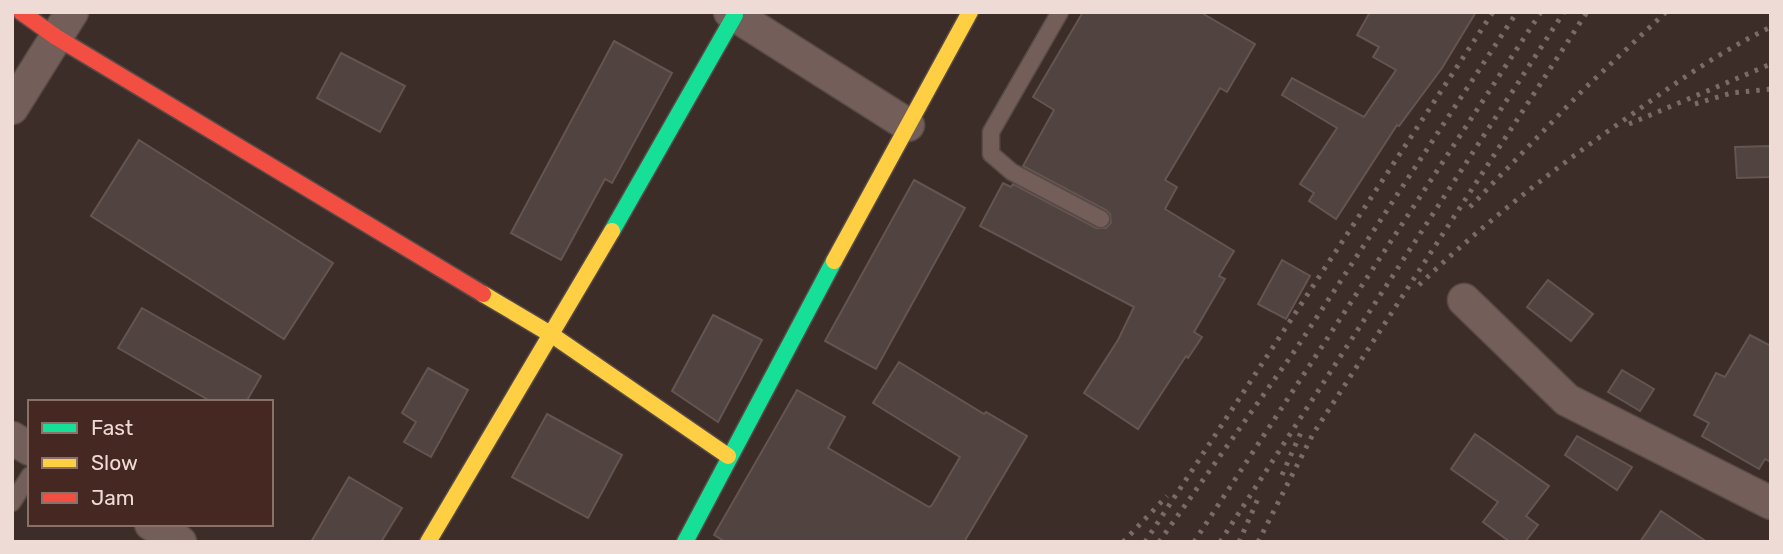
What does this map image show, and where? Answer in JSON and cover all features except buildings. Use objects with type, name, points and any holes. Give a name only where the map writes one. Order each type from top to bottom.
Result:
[{"type":"street","points":[[21,12],[64,24],[552,335],[728,456]]},
{"type":"street","points":[[685,542],[728,456],[970,12]]},
{"type":"street","points":[[428,542],[552,335],[732,14],[908,125]]},
{"type":"street","points":[[12,108],[64,24]]},
{"type":"street","points":[[1464,300],[1567,400],[1771,503]]},
{"type":"street","points":[[12,438],[28,448]]},
{"type":"street","points":[[154,526],[178,542]]},
{"type":"lane","points":[[1060,12],[992,132],[991,154],[1013,172],[1101,219]]},
{"type":"lane","points":[[12,503],[28,478]]},
{"type":"railway","points":[[1145,542],[1493,12]]},
{"type":"railway","points":[[1159,542],[1296,349],[1517,12]]},
{"type":"railway","points":[[1194,542],[1541,12]]},
{"type":"railway","points":[[1220,542],[1564,12]]},
{"type":"railway","points":[[1258,542],[1313,434],[1587,12]]},
{"type":"railway","points":[[1470,207],[1584,89],[1666,12]]},
{"type":"railway","points":[[1419,285],[1495,217],[1576,155],[1699,68],[1771,27]]},
{"type":"railway","points":[[1629,124],[1771,64]]},
{"type":"railway","points":[[1695,104],[1731,93],[1771,89]]},
{"type":"railway","points":[[1282,475],[1302,430]]},
{"type":"railway","points":[[1239,542],[1260,494]]},
{"type":"railway","points":[[1123,542],[1167,496]]},
{"type":"traffic: fast","points":[[612,231],[735,15]]},
{"type":"traffic: fast","points":[[685,542],[834,261]]},
{"type":"traffic: slow","points":[[834,261],[970,12]]},
{"type":"traffic: slow","points":[[428,542],[612,231]]},
{"type":"traffic: slow","points":[[483,294],[552,335],[728,456]]},
{"type":"traffic: jam","points":[[21,12],[56,37],[483,294]]}]
